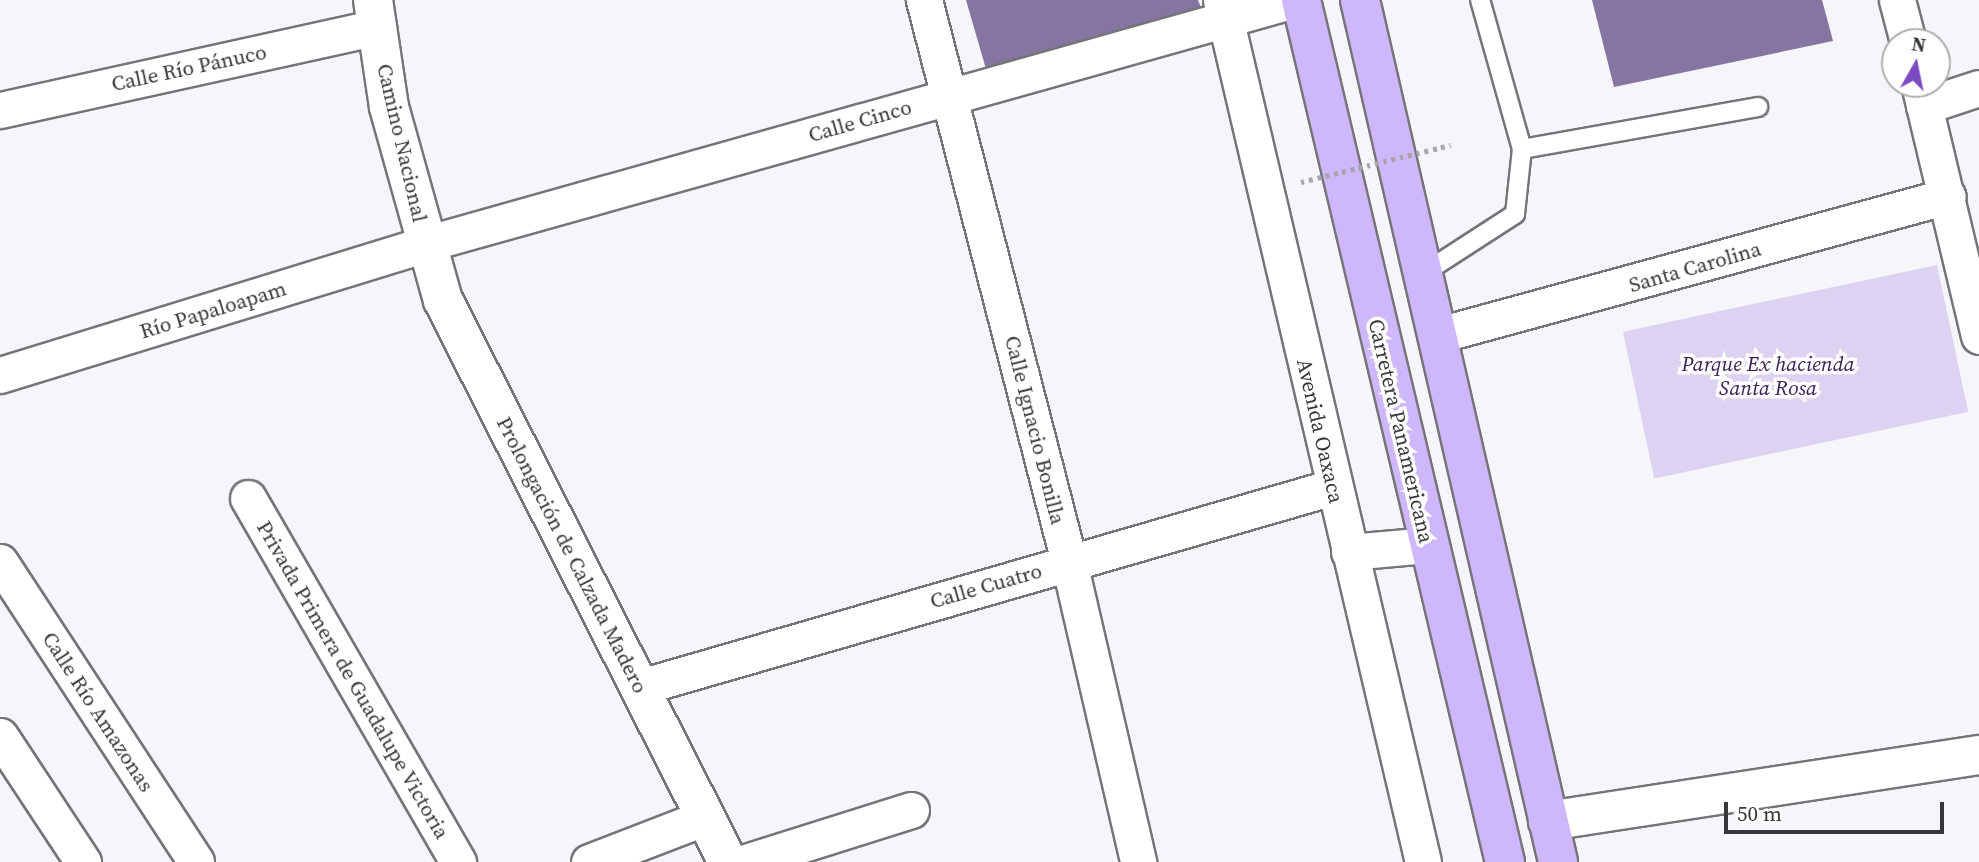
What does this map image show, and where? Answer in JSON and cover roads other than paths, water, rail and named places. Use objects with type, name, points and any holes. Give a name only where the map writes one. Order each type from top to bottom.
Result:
[{"type":"highway","name":"Carretera Panamericana","points":[[1301,0],[1427,545],[1505,862]]},
{"type":"highway","points":[[1360,0],[1442,334],[1558,862]]},
{"type":"street","name":"Calle Ignacio Bonilla","points":[[924,0],[1069,562],[1138,862]]},
{"type":"street","name":"Calle Cinco","points":[[425,244],[949,96],[1223,10],[1294,0]]},
{"type":"street","points":[[1897,0],[1904,28]]},
{"type":"street","name":"Avenida Oaxaca","points":[[1223,10],[1423,862]]},
{"type":"street","name":"Calle Río Pánuco","points":[[0,110],[375,13]]},
{"type":"street","name":"Camino Nacional","points":[[375,13],[389,107],[425,244]]},
{"type":"street","points":[[1951,91],[1979,88]]},
{"type":"street","points":[[1923,98],[1979,336]]},
{"type":"street","name":"Santa Carolina","points":[[1442,334],[1948,196]]},
{"type":"street","name":"Río Papaloapam","points":[[0,375],[425,244]]},
{"type":"street","name":"Prolongación de Calzada Madero","points":[[425,244],[443,300],[640,687],[703,818],[728,862]]},
{"type":"street","name":"Calle Cuatro","points":[[640,687],[1333,487]]},
{"type":"street","name":"Privada Primera de Guadalupe Victoria","points":[[248,498],[458,862]]},
{"type":"street","points":[[1349,552],[1427,545]]},
{"type":"street","name":"Calle Río Amazonas","points":[[0,562],[196,862]]},
{"type":"street","points":[[0,736],[83,862]]},
{"type":"street","points":[[1548,821],[1979,755]]},
{"type":"street","points":[[746,862],[911,810]]},
{"type":"street","points":[[589,862],[703,818]]},
{"type":"lane","points":[[1427,271],[1515,214],[1522,149],[1480,0]]},
{"type":"lane","points":[[1522,149],[1758,107]]},
{"type":"park label","name":"Parque Ex hacienda Santa Rosa","points":[[1768,376]]}]
